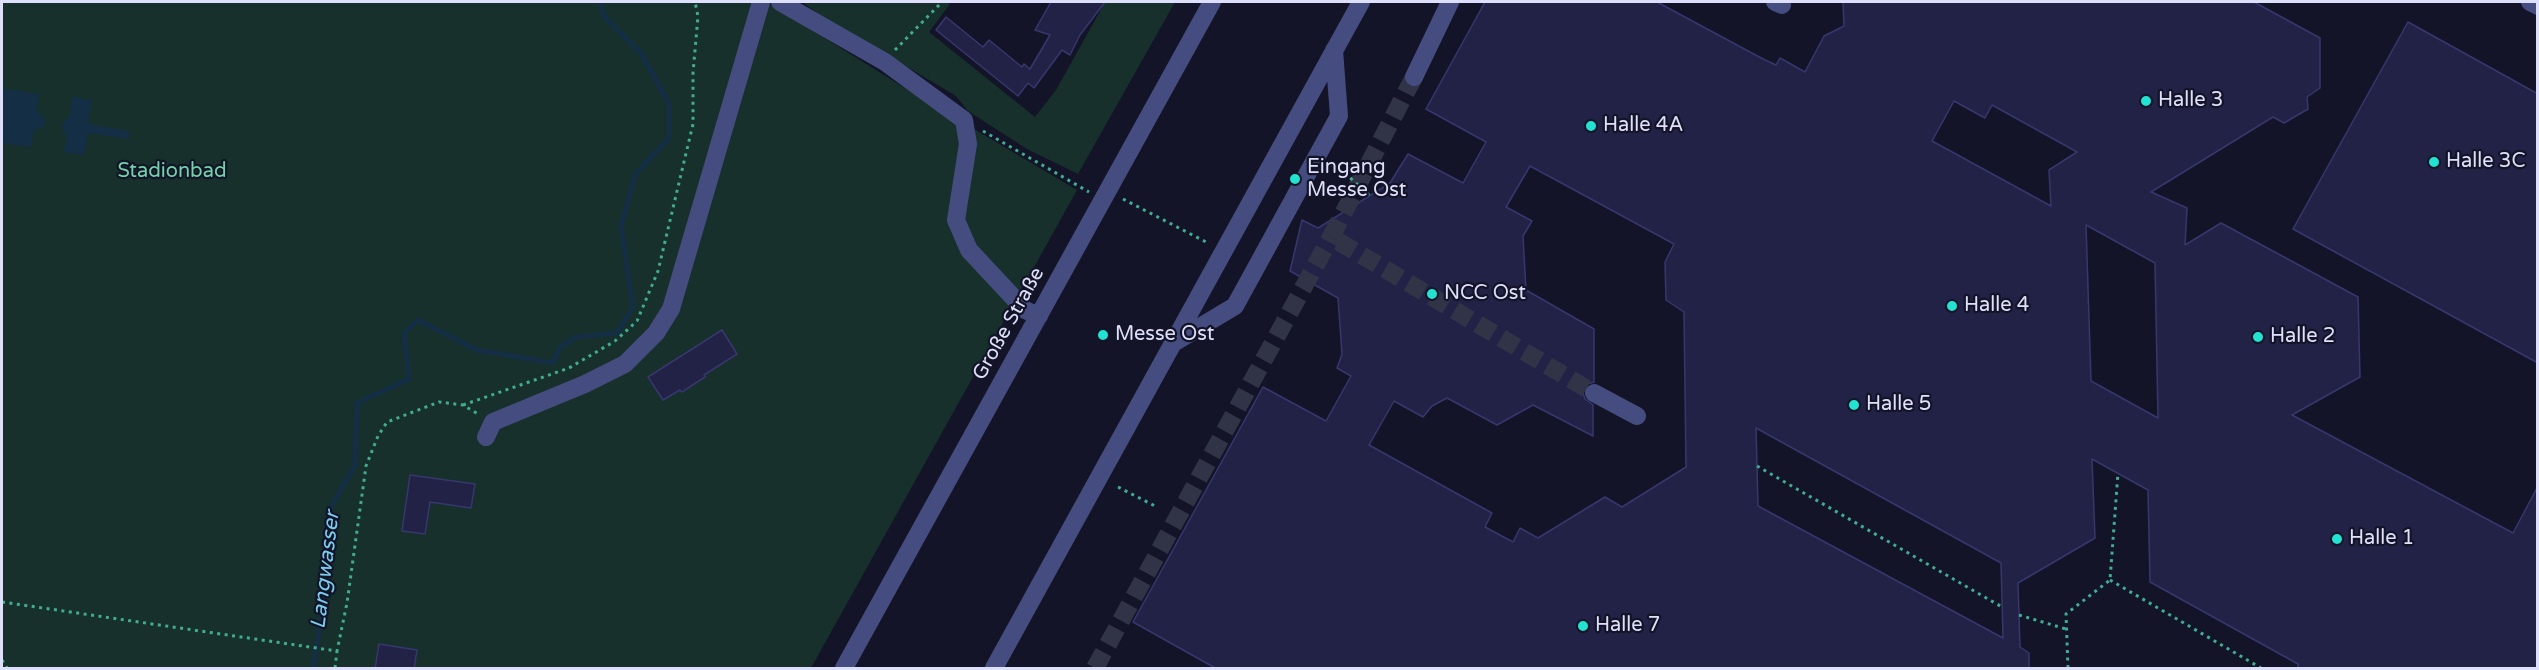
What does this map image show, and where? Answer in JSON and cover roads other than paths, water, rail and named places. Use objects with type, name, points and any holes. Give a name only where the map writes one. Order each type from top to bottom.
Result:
[{"type":"lane","points":[[489,429],[625,364],[656,333],[671,309],[762,2]]},
{"type":"lane","points":[[780,2],[885,62],[964,120],[968,144],[956,220],[969,250],[1025,310],[1039,316]]},
{"type":"lane","name":"Große Straße","points":[[844,669],[1212,2]]},
{"type":"lane","points":[[994,669],[1361,2]]},
{"type":"lane","points":[[1414,77],[1450,2]]},
{"type":"lane","points":[[2529,2],[2538,6]]},
{"type":"lane","points":[[1173,343],[1235,306],[1339,116],[1334,50]]},
{"type":"lane","points":[[1593,393],[1637,416]]},
{"type":"water","points":[[2,88],[39,94],[37,111],[43,116],[45,122],[42,128],[34,130],[31,147],[2,143]]},
{"type":"water","points":[[72,97],[92,100],[88,124],[130,131],[129,139],[88,133],[84,155],[64,152],[67,135],[63,131],[62,124],[70,115]]},
{"type":"waterway","name":"Langwasser","points":[[313,668],[321,618],[328,512],[355,465],[357,403],[409,379],[404,333],[418,320],[477,350],[553,363],[560,347],[577,337],[617,333],[633,307],[621,226],[635,175],[669,138],[669,104],[641,53],[605,18],[599,2]]},
{"type":"tunnel","points":[[1414,77],[1331,237],[1594,393]]},
{"type":"tunnel","points":[[1095,668],[1331,237]]},
{"type":"place","name":"Halle 3","points":[[2146,101]]},
{"type":"place","name":"Halle 4A","points":[[1591,126]]},
{"type":"place","name":"Halle 3C","points":[[2434,162]]},
{"type":"place","name":"Eingang Messe Ost","points":[[1295,179]]},
{"type":"place","name":"NCC Ost","points":[[1432,294]]},
{"type":"place","name":"Halle 4","points":[[1952,306]]},
{"type":"place","name":"Messe Ost","points":[[1103,335]]},
{"type":"place","name":"Halle 2","points":[[2258,337]]},
{"type":"place","name":"Halle 5","points":[[1854,405]]},
{"type":"place","name":"Halle 1","points":[[2337,539]]},
{"type":"place","name":"Halle 7","points":[[1583,626]]},
{"type":"park label","name":"Stadionbad","points":[[172,172]]}]
